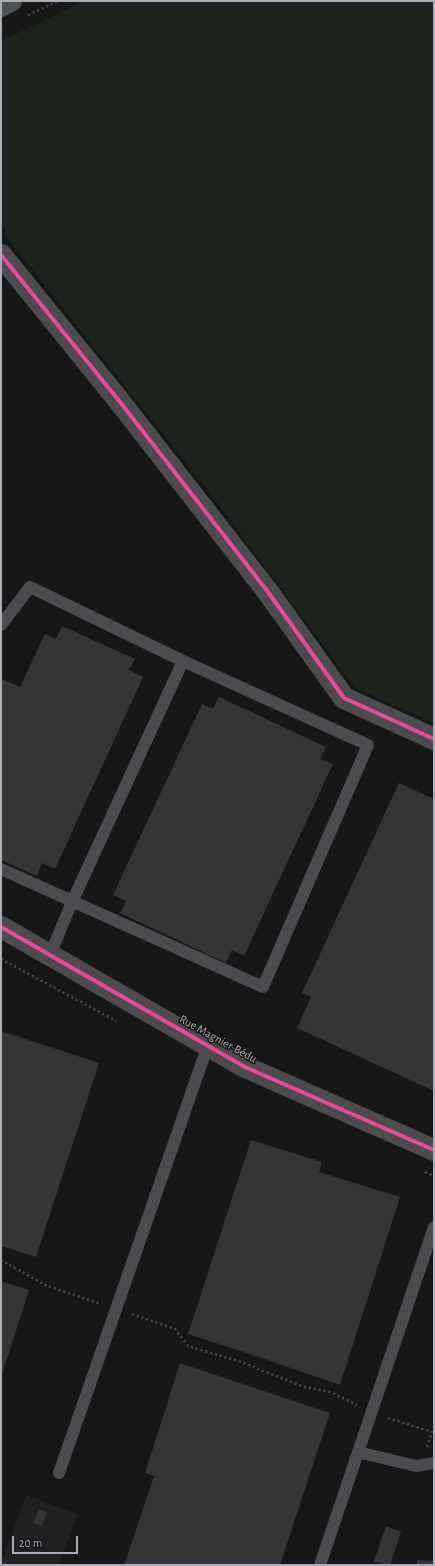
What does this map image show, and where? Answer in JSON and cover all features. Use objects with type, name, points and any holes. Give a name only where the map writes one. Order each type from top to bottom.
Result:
[{"type":"main road","points":[[1,6],[12,1]]},
{"type":"street","points":[[1,255],[120,402],[263,586],[344,698],[434,739]]},
{"type":"street","name":"Rue Magnier-Bédu","points":[[1,927],[245,1067],[434,1150]]},
{"type":"lane","points":[[1,625],[30,587],[183,661],[368,745],[263,986],[1,869]]},
{"type":"lane","points":[[50,955],[72,902],[183,661]]},
{"type":"lane","points":[[59,1473],[208,1045]]},
{"type":"lane","points":[[320,1565],[434,1228]]},
{"type":"lane","points":[[358,1452],[416,1466],[434,1463]]},
{"type":"path","points":[[1,1260],[45,1285],[175,1329],[188,1346],[241,1362],[304,1387],[330,1392],[372,1413],[432,1432]]},
{"type":"shaded area","points":[[84,1],[434,1],[434,723],[355,688],[207,489],[11,243],[1,223],[1,41]]},
{"type":"shaded area","points":[[26,1495],[78,1514],[59,1565],[1,1565]]},
{"type":"building","points":[[62,626],[135,659],[129,670],[143,677],[55,869],[42,863],[37,876],[1,860],[1,682],[2,679],[20,687],[45,634],[56,639]]},
{"type":"building","points":[[219,697],[326,747],[320,759],[333,764],[244,956],[232,950],[226,963],[120,913],[126,901],[113,895],[202,704],[213,709]]},
{"type":"building","points":[[399,783],[434,799],[434,1091],[297,1028],[311,997],[302,993]]},
{"type":"building","points":[[1,1031],[99,1063],[36,1257],[1,1246]]},
{"type":"building","points":[[251,1140],[322,1162],[319,1172],[400,1197],[340,1385],[188,1334]]},
{"type":"building","points":[[1,1281],[29,1290],[1,1378]]},
{"type":"building","points":[[180,1363],[330,1413],[280,1565],[124,1565],[154,1476],[145,1473]]},
{"type":"building","points":[[39,1509],[47,1513],[42,1526],[34,1523]]},
{"type":"building","points":[[386,1526],[401,1532],[390,1565],[385,1565],[374,1561]]},
{"type":"building","points":[[417,1560],[434,1561],[434,1565],[417,1565]]},
{"type":"cycle path","points":[[1,255],[120,402],[268,592],[344,698],[434,739]]},
{"type":"cycle path","points":[[1,927],[245,1067],[434,1150]]}]
